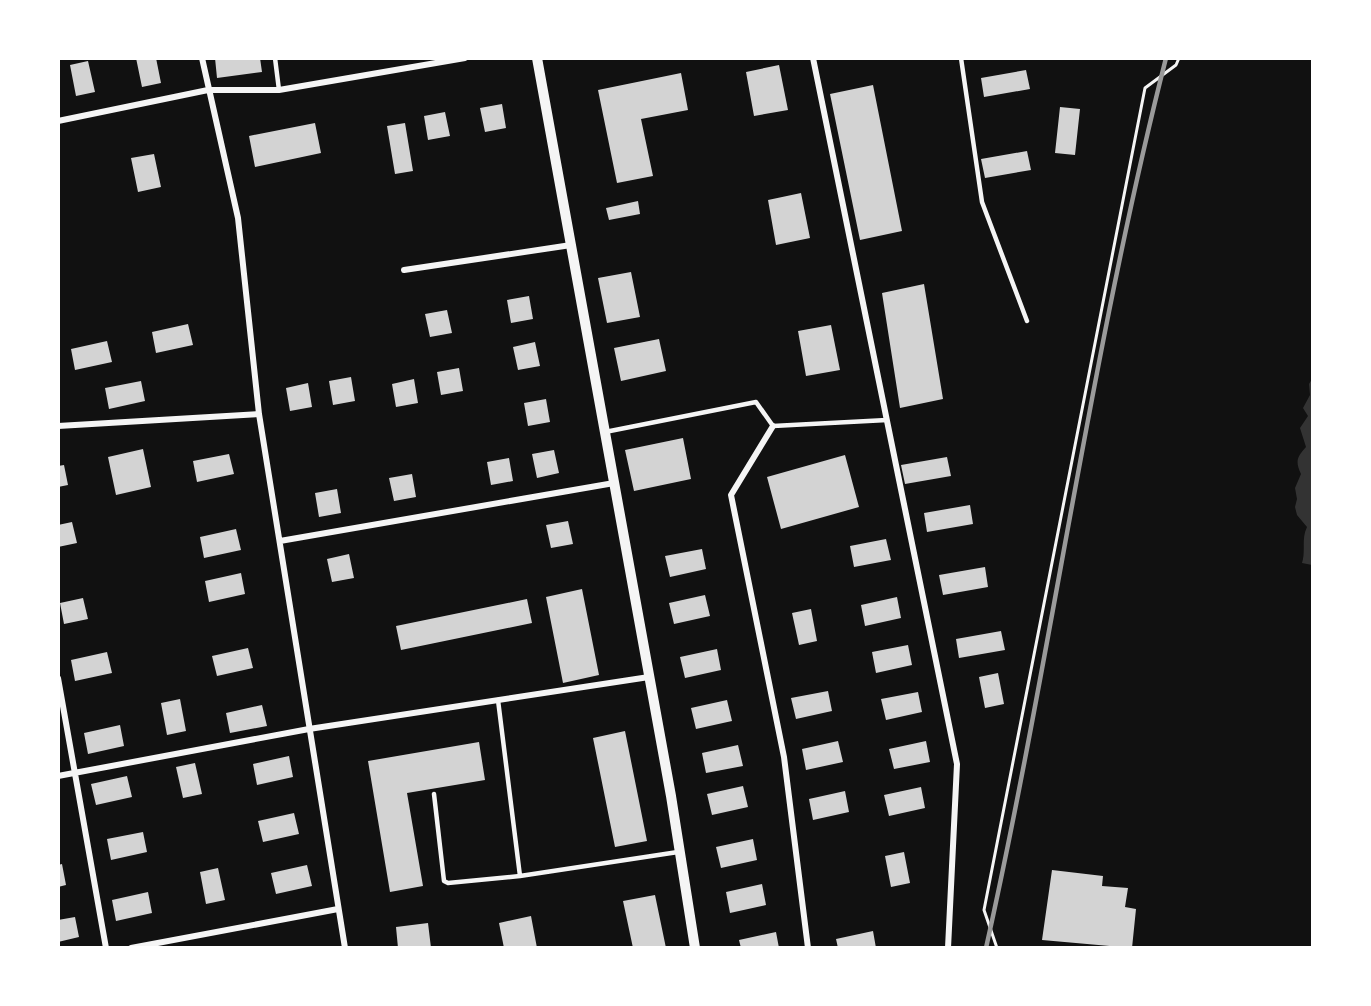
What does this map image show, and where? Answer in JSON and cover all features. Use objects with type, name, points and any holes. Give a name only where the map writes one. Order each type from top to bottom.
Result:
[{"type":"street","points":[[202,58],[238,218],[259,414],[345,948]]},
{"type":"street","points":[[58,121],[208,90],[279,90],[465,58]]},
{"type":"street","points":[[537,58],[681,852],[694,946]]},
{"type":"street","points":[[813,58],[957,764],[948,948]]},
{"type":"street","points":[[404,270],[571,245]]},
{"type":"street","points":[[58,426],[259,414]]},
{"type":"street","points":[[773,426],[730,495],[784,757],[808,948]]},
{"type":"street","points":[[280,541],[614,483]]},
{"type":"street","points":[[58,776],[309,729],[649,677]]},
{"type":"street","points":[[58,678],[106,948]]},
{"type":"street","points":[[131,948],[338,909]]},
{"type":"lane","points":[[274,58],[279,90]]},
{"type":"lane","points":[[961,58],[982,202],[1028,321]]},
{"type":"lane","points":[[605,432],[756,402],[773,426],[887,420]]},
{"type":"lane","points":[[498,700],[520,876]]},
{"type":"lane","points":[[434,794],[444,880],[453,884],[681,852]]},
{"type":"path","points":[[997,948],[984,910],[1145,88],[1176,65],[1179,58]]},
{"type":"shaded area","points":[[1312,379],[1312,565],[1302,563],[1307,527],[1297,515],[1295,488],[1301,474],[1298,459],[1306,447],[1300,428],[1308,416],[1303,408],[1310,395],[1309,384]]},
{"type":"building","points":[[136,58],[156,58],[161,83],[142,87]]},
{"type":"building","points":[[215,58],[260,58],[262,72],[217,78]]},
{"type":"building","points":[[88,61],[95,92],[76,96],[70,65]]},
{"type":"building","points":[[779,65],[788,110],[754,116],[746,72]]},
{"type":"building","points":[[1026,70],[1030,89],[984,97],[981,78]]},
{"type":"building","points":[[681,73],[688,110],[641,119],[653,176],[617,183],[598,90]]},
{"type":"building","points":[[873,85],[902,231],[860,240],[830,94]]},
{"type":"building","points":[[502,104],[506,128],[485,132],[480,108]]},
{"type":"building","points":[[1060,107],[1080,109],[1075,155],[1055,153]]},
{"type":"building","points":[[445,112],[450,136],[428,140],[424,116]]},
{"type":"building","points":[[315,123],[321,153],[255,167],[249,136]]},
{"type":"building","points":[[405,123],[413,171],[395,174],[387,126]]},
{"type":"building","points":[[1027,151],[1031,170],[985,178],[981,159]]},
{"type":"building","points":[[154,154],[161,187],[138,192],[131,158]]},
{"type":"building","points":[[801,193],[810,238],[776,245],[768,200]]},
{"type":"building","points":[[638,201],[640,214],[609,220],[606,208]]},
{"type":"building","points":[[631,272],[640,317],[607,323],[598,278]]},
{"type":"building","points":[[924,284],[943,399],[900,408],[882,293]]},
{"type":"building","points":[[529,296],[533,319],[511,323],[507,300]]},
{"type":"building","points":[[447,310],[452,333],[430,337],[425,314]]},
{"type":"building","points":[[188,324],[193,345],[156,353],[152,332]]},
{"type":"building","points":[[831,325],[840,370],[806,376],[798,331]]},
{"type":"building","points":[[659,339],[666,371],[621,381],[614,348]]},
{"type":"building","points":[[107,341],[112,362],[75,370],[71,349]]},
{"type":"building","points":[[535,342],[540,366],[518,370],[513,347]]},
{"type":"building","points":[[459,368],[463,391],[441,395],[437,372]]},
{"type":"building","points":[[351,377],[355,401],[333,405],[329,381]]},
{"type":"building","points":[[414,379],[418,403],[396,407],[392,384]]},
{"type":"building","points":[[141,381],[145,401],[109,409],[105,388]]},
{"type":"building","points":[[308,383],[312,407],[290,411],[286,388]]},
{"type":"building","points":[[546,399],[550,422],[528,426],[524,403]]},
{"type":"building","points":[[683,438],[691,479],[634,491],[625,450]]},
{"type":"building","points":[[143,449],[151,487],[116,495],[108,457]]},
{"type":"building","points":[[554,450],[559,473],[537,478],[532,454]]},
{"type":"building","points":[[229,454],[234,474],[197,482],[193,461]]},
{"type":"building","points":[[845,455],[859,507],[781,529],[767,477]]},
{"type":"building","points":[[947,457],[951,476],[905,484],[901,465]]},
{"type":"building","points":[[509,458],[513,481],[491,485],[487,462]]},
{"type":"building","points":[[64,465],[68,485],[58,487],[58,466]]},
{"type":"building","points":[[412,474],[416,497],[394,501],[389,478]]},
{"type":"building","points":[[337,489],[341,513],[319,517],[315,493]]},
{"type":"building","points":[[970,505],[973,524],[927,532],[924,513]]},
{"type":"building","points":[[568,521],[573,544],[551,548],[546,525]]},
{"type":"building","points":[[72,522],[77,543],[58,547],[58,525]]},
{"type":"building","points":[[236,529],[241,550],[204,558],[200,537]]},
{"type":"building","points":[[886,539],[891,560],[854,567],[850,546]]},
{"type":"building","points":[[702,549],[706,569],[670,577],[665,556]]},
{"type":"building","points":[[349,554],[354,578],[332,582],[327,559]]},
{"type":"building","points":[[985,567],[988,587],[943,595],[939,575]]},
{"type":"building","points":[[241,573],[245,594],[209,602],[205,581]]},
{"type":"building","points":[[582,589],[599,675],[563,683],[546,597]]},
{"type":"building","points":[[705,595],[710,616],[674,624],[669,603]]},
{"type":"building","points":[[897,597],[901,618],[865,626],[861,605]]},
{"type":"building","points":[[83,598],[88,619],[64,624],[60,603]]},
{"type":"building","points":[[527,599],[532,623],[401,650],[396,626]]},
{"type":"building","points":[[811,609],[817,641],[799,645],[792,613]]},
{"type":"building","points":[[1001,631],[1005,650],[959,658],[956,639]]},
{"type":"building","points":[[908,645],[912,665],[876,673],[872,652]]},
{"type":"building","points":[[248,648],[253,668],[217,676],[212,656]]},
{"type":"building","points":[[717,649],[721,670],[685,678],[680,657]]},
{"type":"building","points":[[107,652],[112,673],[75,681],[71,660]]},
{"type":"building","points":[[998,673],[1004,704],[985,708],[979,677]]},
{"type":"building","points":[[828,691],[832,711],[796,719],[791,698]]},
{"type":"building","points":[[918,692],[922,712],[886,720],[881,699]]},
{"type":"building","points":[[180,699],[186,731],[167,735],[161,703]]},
{"type":"building","points":[[727,700],[732,721],[696,729],[691,708]]},
{"type":"building","points":[[262,705],[267,726],[230,733],[226,713]]},
{"type":"building","points":[[120,725],[124,746],[88,754],[84,733]]},
{"type":"building","points":[[625,731],[647,841],[615,847],[593,738]]},
{"type":"building","points":[[838,741],[843,762],[806,770],[802,749]]},
{"type":"building","points":[[926,741],[930,762],[894,769],[889,749]]},
{"type":"building","points":[[479,742],[485,780],[407,793],[423,886],[390,892],[368,761]]},
{"type":"building","points":[[738,745],[743,766],[706,773],[702,753]]},
{"type":"building","points":[[289,756],[293,777],[257,785],[253,764]]},
{"type":"building","points":[[195,763],[202,794],[183,798],[176,767]]},
{"type":"building","points":[[127,776],[132,797],[96,805],[91,784]]},
{"type":"building","points":[[743,786],[748,807],[712,815],[707,794]]},
{"type":"building","points":[[921,787],[925,808],[889,816],[884,795]]},
{"type":"building","points":[[845,791],[849,812],[813,820],[809,799]]},
{"type":"building","points":[[294,813],[299,834],[263,842],[258,821]]},
{"type":"building","points":[[143,832],[147,852],[111,860],[107,839]]},
{"type":"building","points":[[753,839],[757,860],[721,868],[716,847]]},
{"type":"building","points":[[904,852],[910,883],[891,887],[885,856]]},
{"type":"building","points":[[62,864],[66,885],[58,887],[58,865]]},
{"type":"building","points":[[307,865],[312,886],[276,894],[271,873]]},
{"type":"building","points":[[218,868],[225,900],[206,904],[200,872]]},
{"type":"building","points":[[1052,870],[1103,876],[1102,886],[1128,888],[1125,907],[1136,909],[1132,948],[1042,940]]},
{"type":"building","points":[[762,884],[766,905],[730,913],[726,892]]},
{"type":"building","points":[[148,892],[152,913],[116,921],[112,900]]},
{"type":"building","points":[[655,895],[666,948],[633,948],[623,901]]},
{"type":"building","points":[[531,916],[537,948],[504,948],[499,923]]},
{"type":"building","points":[[75,917],[79,937],[58,942],[58,920]]},
{"type":"building","points":[[428,923],[431,948],[398,948],[396,927]]},
{"type":"building","points":[[873,931],[876,948],[838,948],[836,939]]},
{"type":"building","points":[[776,932],[779,948],[741,948],[739,940]]},
{"type":"railway","points":[[986,948],[1010,837],[1093,391],[1139,169],[1166,58]]}]
